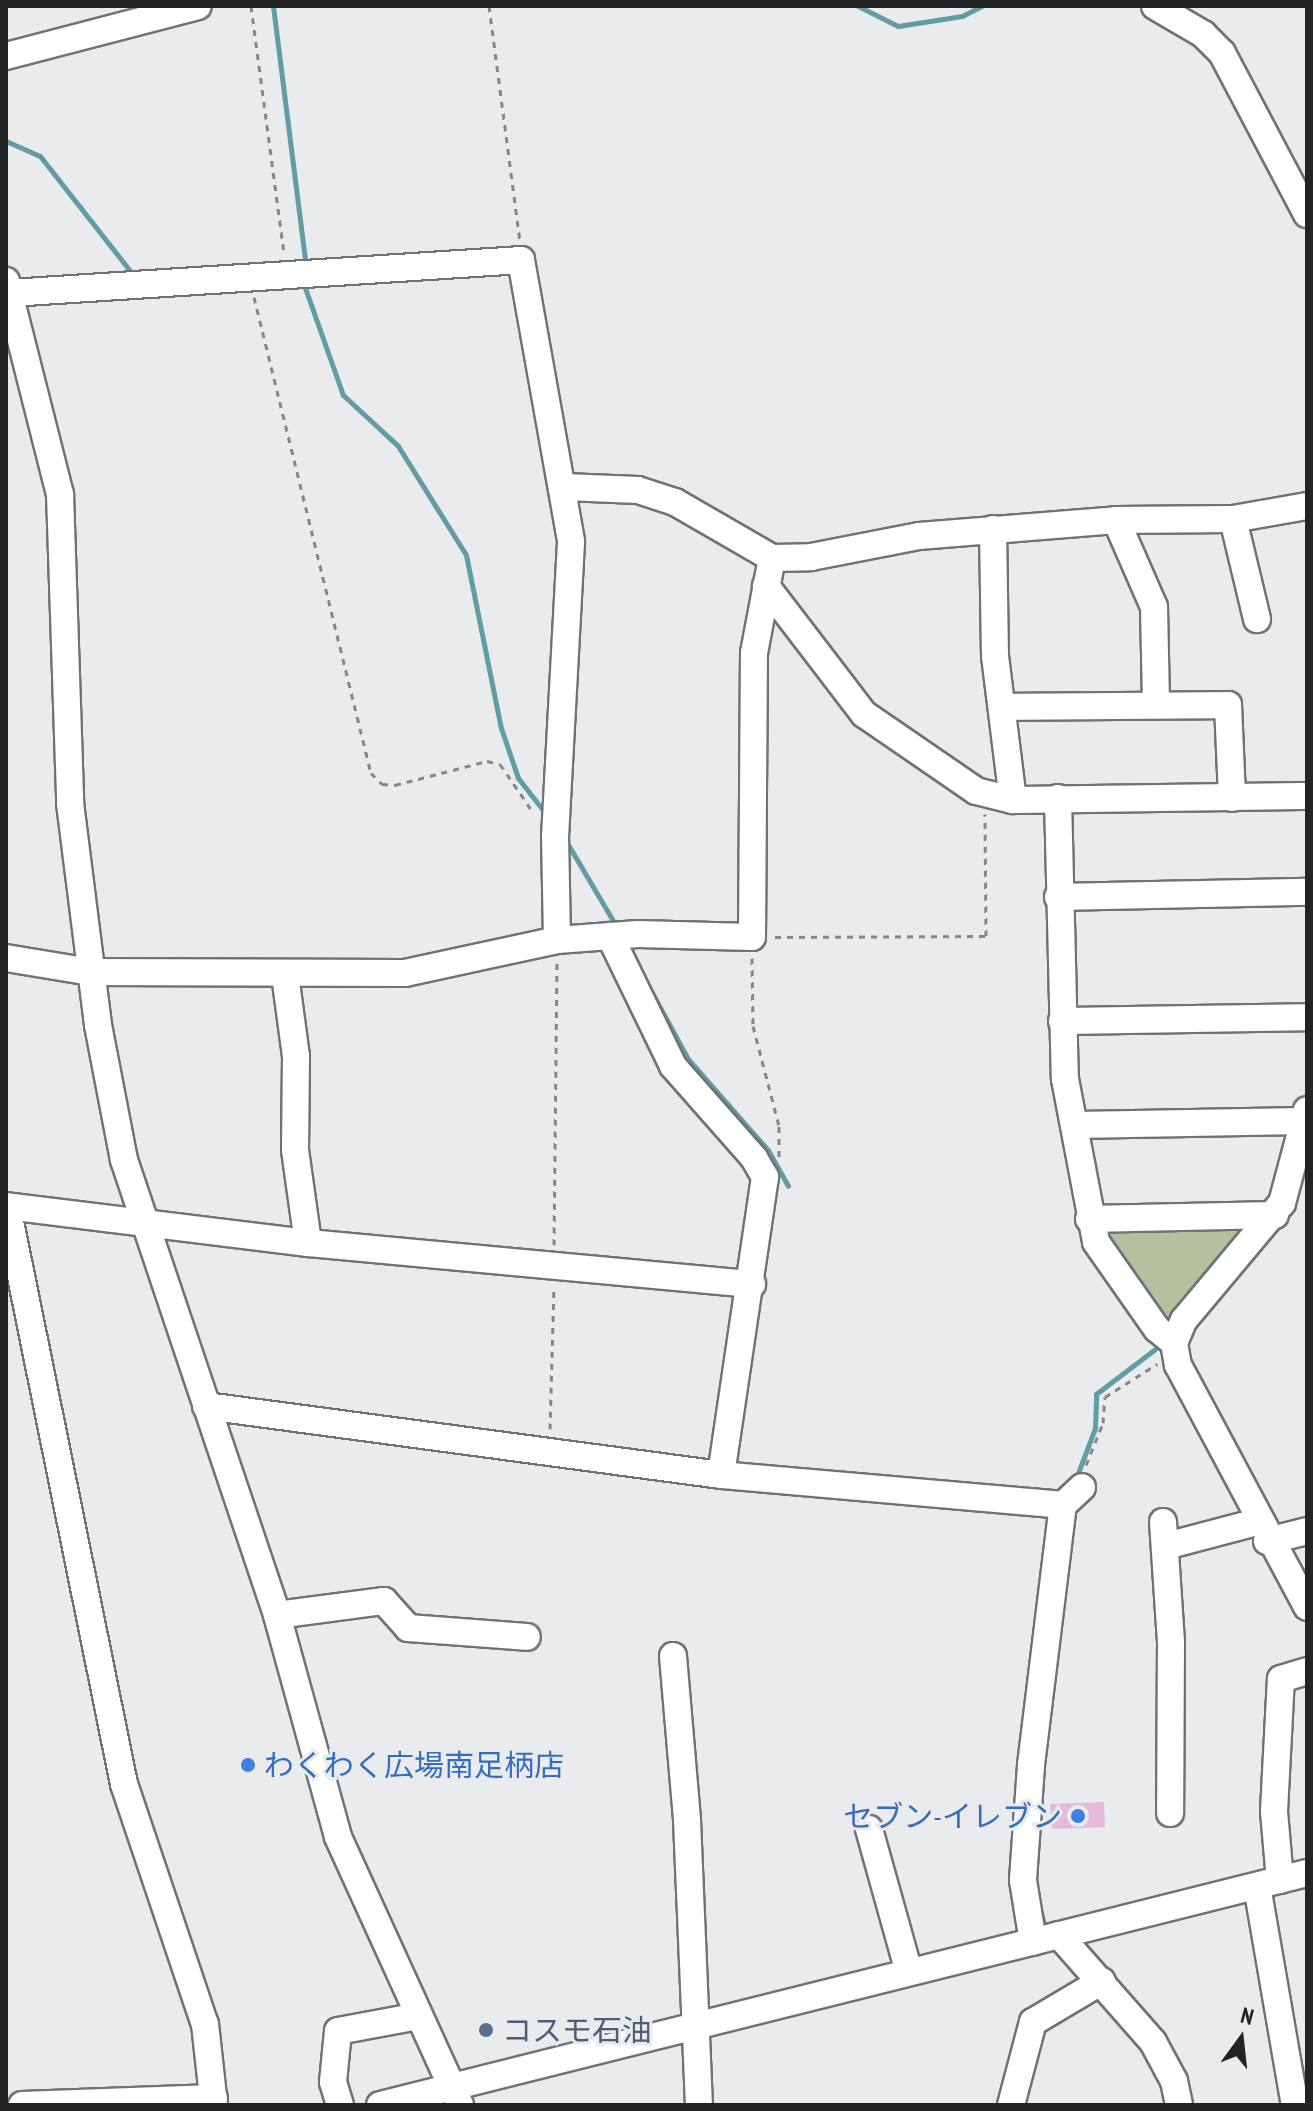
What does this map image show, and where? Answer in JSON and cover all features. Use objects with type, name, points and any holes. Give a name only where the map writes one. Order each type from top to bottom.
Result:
[{"type":"street","points":[[6,56],[198,6]]},
{"type":"street","points":[[1155,6],[1203,34],[1222,53],[1307,214]]},
{"type":"street","points":[[456,2097],[338,1837],[277,1615],[143,1224],[112,1106],[91,972],[69,788],[60,494],[8,287],[521,260],[565,487],[571,583],[555,835],[557,940]]},
{"type":"street","points":[[565,487],[638,490],[675,502],[772,558],[811,557],[919,536],[1116,520],[1233,519],[1307,506]]},
{"type":"street","points":[[1233,519],[1257,619]]},
{"type":"street","points":[[1116,520],[1154,607],[1156,705]]},
{"type":"street","points":[[993,529],[995,656],[1005,707],[1013,800]]},
{"type":"street","points":[[6,958],[91,972],[405,973],[557,940],[610,936],[752,937],[754,653],[772,558]]},
{"type":"street","points":[[766,586],[864,714],[985,795],[1013,800],[1307,796]]},
{"type":"street","points":[[1005,707],[1228,705],[1232,798]]},
{"type":"street","points":[[1058,798],[1062,1021],[1074,1125],[1089,1219],[1096,1242],[1157,1329],[1174,1348],[1262,1532],[1307,1607]]},
{"type":"street","points":[[1058,897],[1307,892]]},
{"type":"street","points":[[610,936],[673,1066],[754,1158],[765,1177],[752,1284],[721,1475]]},
{"type":"street","points":[[285,975],[296,1056],[295,1150],[308,1243]]},
{"type":"street","points":[[1062,1021],[1307,1017]]},
{"type":"street","points":[[1074,1125],[1305,1115],[1275,1215],[1184,1320],[1174,1348]]},
{"type":"street","points":[[22,2105],[214,2101],[205,2024],[124,1784],[6,1206],[308,1243],[752,1284]]},
{"type":"street","points":[[1089,1219],[1275,1215]]},
{"type":"street","points":[[206,1406],[721,1475],[1063,1505]]},
{"type":"street","points":[[1033,1942],[1024,1912],[1026,1821],[1063,1505],[1082,1487]]},
{"type":"street","points":[[1170,1813],[1164,1534],[1307,1531]]},
{"type":"street","points":[[277,1615],[384,1601],[408,1628],[527,1637]]},
{"type":"street","points":[[673,1656],[687,1820],[692,2028],[699,2105]]},
{"type":"street","points":[[1295,2105],[1268,1883],[1281,1679],[1307,1671]]},
{"type":"street","points":[[869,1829],[909,1972]]},
{"type":"street","points":[[380,2105],[456,2097],[692,2028],[1307,1873]]},
{"type":"street","points":[[1059,1935],[1153,2042],[1174,2081],[1179,2105]]},
{"type":"street","points":[[1011,2105],[1033,2022],[1102,1981]]},
{"type":"street","points":[[340,2105],[333,2082],[338,2031],[419,2016]]},
{"type":"path","points":[[251,6],[287,272]]},
{"type":"path","points":[[489,6],[521,260]]},
{"type":"path","points":[[249,274],[371,773],[382,784],[395,785],[487,761],[500,764],[555,835]]},
{"type":"path","points":[[765,1177],[778,1159],[782,1143],[753,1026],[752,937],[986,936],[985,795]]},
{"type":"path","points":[[550,1453],[557,940]]},
{"type":"path","points":[[1082,1487],[1105,1397],[1174,1348]]},
{"type":"green space","points":[[1104,1223],[1251,1225],[1167,1318],[1105,1234]]},
{"type":"building","name":"セブン-イレブン","points":[[1104,1802],[1105,1827],[1052,1829],[1050,1804]]},
{"type":"waterway","points":[[273,6],[306,267]]},
{"type":"waterway","points":[[858,6],[898,26],[962,16],[982,6]]},
{"type":"waterway","points":[[6,141],[40,156],[135,277]]},
{"type":"waterway","points":[[304,285],[343,395],[398,446],[466,555],[501,728],[518,778],[546,814]]},
{"type":"waterway","points":[[566,841],[616,926]]},
{"type":"waterway","points":[[651,991],[688,1059],[768,1150],[788,1186]]},
{"type":"waterway","points":[[1075,1481],[1095,1428],[1096,1394],[1155,1349]]},
{"type":"waterway","points":[[1041,1913],[1044,1924]]},
{"type":"place","name":"わくわく広場南足柄店","points":[[248,1765]]},
{"type":"place","name":"セブン-イレブン","points":[[1078,1816]]},
{"type":"place","name":"コスモ石油","points":[[486,2030]]}]
